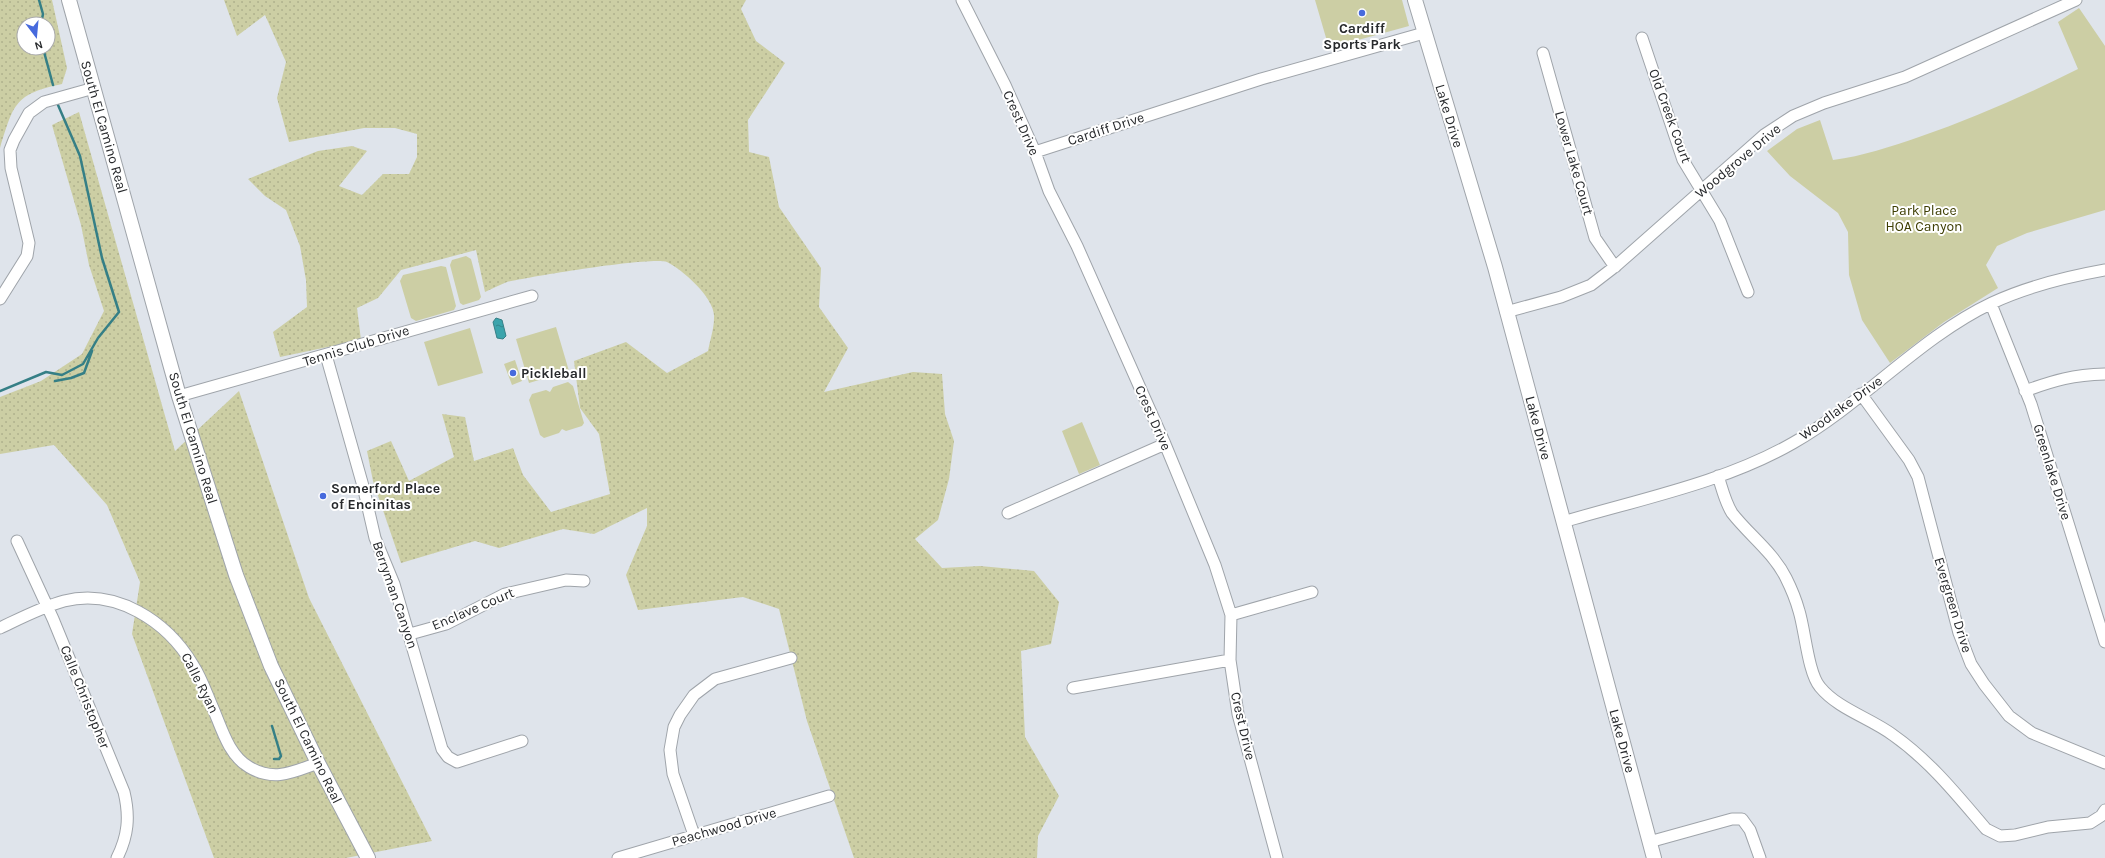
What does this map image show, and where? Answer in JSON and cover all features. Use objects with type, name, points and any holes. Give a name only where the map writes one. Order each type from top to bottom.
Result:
[{"type":"main road","name":"South El Camino Real","points":[[69,0],[179,396],[241,589],[271,666],[318,763],[368,858]]},
{"type":"main road","name":"Lake Drive","points":[[1415,0],[1495,267],[1654,858]]},
{"type":"street","name":"Crest Drive","points":[[962,0],[1005,86],[1035,152],[1049,191],[1078,246],[1165,444],[1216,565],[1231,615],[1230,660],[1238,714],[1277,858]]},
{"type":"street","name":"Woodgrove Drive","points":[[1506,312],[1561,297],[1590,285],[1615,267],[1764,135],[1793,116],[1824,103],[1905,77],[2076,0]]},
{"type":"street","name":"Cardiff Drive","points":[[1035,152],[1177,105],[1424,33]]},
{"type":"street","name":"Old Creek Court","points":[[1642,38],[1683,160],[1720,221],[1748,292]]},
{"type":"street","name":"Lower Lake Court","points":[[1543,54],[1595,238],[1615,267]]},
{"type":"street","points":[[0,299],[27,256],[30,243],[11,168],[10,150],[14,140],[29,114],[44,102],[94,88]]},
{"type":"street","name":"Woodlake Drive","points":[[1563,522],[1718,476],[1774,454],[1861,394],[1947,330],[1991,304],[2026,289],[2064,278],[2105,270]]},
{"type":"street","name":"Tennis Club Drive","points":[[179,396],[532,296]]},
{"type":"street","name":"Greenlake Drive","points":[[1991,304],[2025,392],[2105,642]]},
{"type":"street","name":"Berryman Canyon","points":[[326,355],[363,486],[375,538],[394,584],[410,634],[442,750],[448,757],[457,762],[522,741]]},
{"type":"street","points":[[2025,392],[2055,380],[2076,375],[2105,374]]},
{"type":"street","name":"Evergreen Drive","points":[[1861,394],[1909,460],[1918,477],[1959,633],[1971,664],[1984,684],[2009,716],[2032,733],[2105,763]]},
{"type":"street","points":[[1008,513],[1165,444]]},
{"type":"street","points":[[1718,476],[1726,502],[1732,513],[1756,538],[1786,577],[1799,611],[1816,680],[1819,686],[1834,699],[1892,734],[1918,754],[1942,777],[1986,829],[1997,835],[2014,835],[2048,827],[2090,823],[2101,816],[2105,810]]},
{"type":"street","name":"Calle Christopher","points":[[17,541],[47,606],[124,792],[128,823],[125,842],[118,858]]},
{"type":"street","name":"Enclave Court","points":[[410,634],[446,624],[505,594],[566,580],[584,581]]},
{"type":"street","points":[[1231,615],[1312,592]]},
{"type":"street","name":"Calle Ryan","points":[[0,628],[47,606],[66,601],[92,598],[123,603],[149,617],[175,639],[194,666],[228,743],[241,762],[259,771],[272,775],[285,776],[318,763]]},
{"type":"street","points":[[694,836],[672,766],[670,750],[674,728],[680,715],[694,695],[715,679],[791,658]]},
{"type":"street","points":[[1073,688],[1230,660]]},
{"type":"street","name":"Peachwood Drive","points":[[618,858],[829,796]]},
{"type":"street","points":[[1649,842],[1732,819],[1742,819],[1750,830],[1760,858]]},
{"type":"green space","points":[[0,0],[52,0],[56,16],[16,16],[16,56],[56,56],[56,18],[67,68],[62,84],[34,92],[25,97],[13,111],[0,148]]},
{"type":"green space","points":[[224,0],[746,0],[741,9],[756,41],[785,63],[748,120],[749,152],[769,157],[779,207],[821,268],[819,307],[848,348],[824,392],[913,372],[942,374],[945,414],[954,441],[949,479],[938,520],[915,539],[942,568],[980,566],[1034,571],[1059,602],[1051,644],[1021,651],[1025,737],[1059,796],[1038,836],[1037,858],[854,858],[807,721],[779,609],[743,597],[638,610],[626,575],[647,526],[647,508],[594,534],[563,529],[499,548],[475,541],[401,563],[373,481],[367,451],[391,441],[409,481],[454,457],[442,414],[465,417],[474,461],[513,448],[523,475],[551,512],[610,494],[599,434],[580,408],[574,361],[626,342],[667,373],[708,351],[714,318],[713,310],[710,302],[704,294],[681,271],[667,262],[657,261],[615,264],[538,276],[507,282],[485,292],[476,250],[401,270],[378,298],[357,308],[361,340],[280,357],[273,332],[307,307],[306,280],[300,246],[286,210],[265,196],[248,179],[318,151],[352,146],[367,151],[339,186],[362,195],[383,174],[409,174],[417,157],[417,134],[395,128],[364,128],[289,142],[277,98],[286,62],[265,15],[237,36]]},
{"type":"green space","name":"Cardiff Sports Park","points":[[1315,0],[1402,0],[1409,26],[1329,48]]},
{"type":"green space","name":"Park Place HOA Canyon","points":[[2079,8],[2105,46],[2105,210],[2027,233],[1997,246],[1986,265],[1998,288],[1944,322],[1890,363],[1862,320],[1849,275],[1848,232],[1838,213],[1790,176],[1767,151],[1797,129],[1820,120],[1833,160],[1866,154],[1939,130],[2019,97],[2078,69],[2058,22]]},
{"type":"green space","points":[[79,112],[175,451],[239,391],[309,598],[432,841],[346,858],[214,858],[132,634],[140,582],[107,505],[54,445],[0,454],[0,397],[41,381],[82,354],[104,311],[89,265],[81,225],[52,125]]},
{"type":"green space","points":[[466,256],[471,259],[481,297],[479,300],[463,305],[460,303],[450,265],[452,260]]},
{"type":"green space","points":[[441,266],[446,267],[456,306],[454,310],[416,321],[411,318],[400,281],[403,275]]},
{"type":"green space","points":[[556,327],[569,371],[529,383],[516,339]]},
{"type":"green space","points":[[470,328],[483,373],[438,386],[424,342]]},
{"type":"green space","name":"Pickleball","points":[[515,360],[522,381],[512,385],[504,364]]},
{"type":"green space","points":[[568,382],[573,386],[584,423],[582,426],[566,431],[562,429],[559,433],[544,438],[540,435],[529,400],[532,394],[546,390],[550,392],[553,387]]},
{"type":"green space","points":[[1082,422],[1100,465],[1079,474],[1062,431]]},
{"type":"water","points":[[496,318],[502,320],[506,336],[503,339],[497,338],[493,322]]},
{"type":"waterway","points":[[39,0],[43,16]]},
{"type":"waterway","points":[[45,56],[53,85]]},
{"type":"waterway","points":[[0,391],[46,372],[62,375],[83,364],[98,338],[119,312],[102,258],[80,156],[58,105]]},
{"type":"waterway","points":[[55,381],[71,378],[84,373],[92,351]]},
{"type":"waterway","points":[[272,726],[281,756],[279,759],[274,759]]},
{"type":"place","name":"Cardiff Sports Park","points":[[1362,13]]},
{"type":"place","name":"Pickleball","points":[[513,373]]},
{"type":"place","name":"Somerford Place of Encinitas","points":[[323,496]]}]
